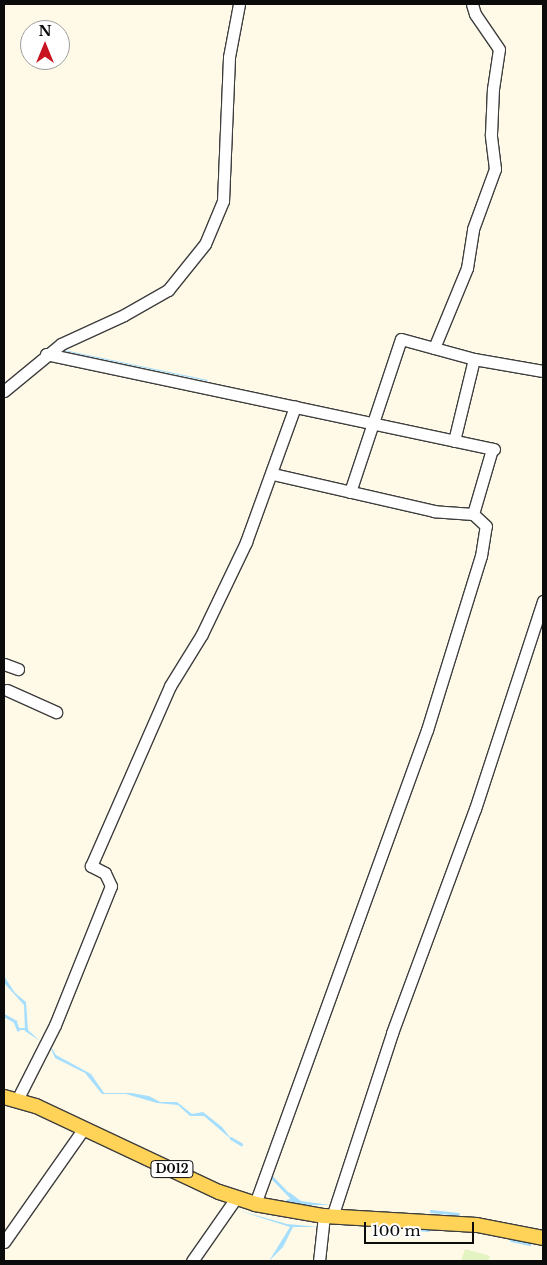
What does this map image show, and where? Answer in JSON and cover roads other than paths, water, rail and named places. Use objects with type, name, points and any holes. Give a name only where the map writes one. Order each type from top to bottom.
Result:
[{"type":"main road","name":"D012","points":[[11,1099],[84,1128],[236,1198],[255,1204],[328,1217],[442,1221],[543,1238]]},
{"type":"street","points":[[4,390],[46,354],[153,300],[181,277],[205,244],[223,201],[229,57],[239,4]]},
{"type":"street","points":[[434,348],[467,268],[474,229],[495,169],[491,134],[493,89],[500,49],[475,14],[472,4]]},
{"type":"street","points":[[350,492],[402,339],[474,359],[543,372]]},
{"type":"street","points":[[46,354],[493,449],[473,514]]},
{"type":"street","points":[[454,441],[474,359]]},
{"type":"street","points":[[11,1099],[55,1025],[110,886],[105,873],[91,866],[100,842],[170,686],[202,634],[242,550],[272,474],[295,407]]},
{"type":"street","points":[[255,1204],[388,843],[479,565],[486,526],[473,514],[434,511],[272,474]]},
{"type":"street","points":[[319,1261],[328,1217],[392,1033],[474,809],[543,601]]},
{"type":"street","points":[[4,664],[18,669]]},
{"type":"street","points":[[7,690],[56,712]]},
{"type":"street","points":[[4,1242],[84,1128]]},
{"type":"street","points":[[192,1261],[236,1198]]},
{"type":"water","points":[[64,350],[208,380],[207,381]]},
{"type":"water","points":[[4,976],[15,993],[26,1002],[28,1030],[40,1041],[25,1031],[24,1005],[5,984]]},
{"type":"water","points":[[49,1044],[56,1055],[91,1074],[104,1093],[131,1093],[149,1096],[160,1102],[177,1102],[192,1114],[203,1112],[222,1127],[232,1140],[204,1116],[190,1116],[178,1105],[157,1103],[126,1094],[102,1094],[85,1073],[55,1058]]},
{"type":"water","points":[[289,1192],[301,1201],[330,1205],[290,1205],[286,1200],[290,1199]]},
{"type":"water","points":[[237,1210],[287,1224],[319,1227],[293,1227],[283,1247],[269,1261],[290,1227]]},
{"type":"waterway","points":[[4,1015],[15,1021],[18,1029],[25,1029]]},
{"type":"waterway","points":[[231,1138],[241,1144]]},
{"type":"waterway","points":[[270,1175],[289,1195]]},
{"type":"waterway","points":[[431,1211],[458,1214]]},
{"type":"waterway","points":[[416,1229],[428,1230]]},
{"type":"waterway","points":[[511,1240],[530,1244]]}]
